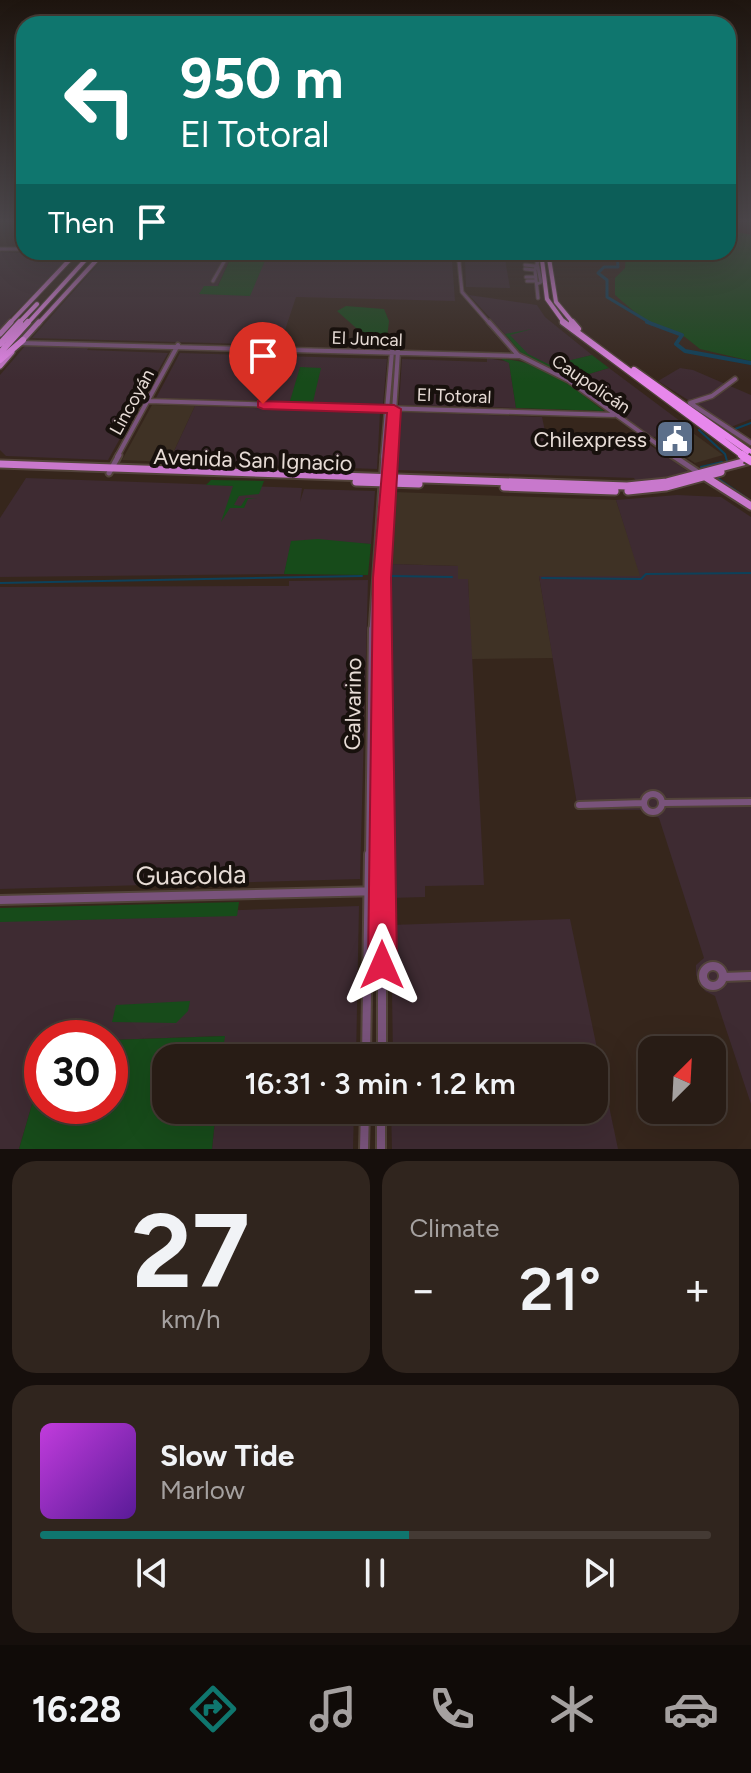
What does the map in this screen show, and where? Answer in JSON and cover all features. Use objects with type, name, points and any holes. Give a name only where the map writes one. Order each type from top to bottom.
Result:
[{"type":"highway","points":[[0,344],[65,275]]},
{"type":"highway","points":[[0,353],[67,275]]},
{"type":"highway","points":[[544,275],[547,299],[564,323],[748,459]]},
{"type":"highway","points":[[552,275],[556,302],[573,324],[748,459]]},
{"type":"highway","points":[[0,360],[22,341]]},
{"type":"main road","points":[[0,334],[56,275]]},
{"type":"main road","points":[[0,366],[84,275]]},
{"type":"main road","name":"Avenida San Ignacio","points":[[3,465],[652,490],[748,459]]},
{"type":"main road","name":"Avenida San Ignacio","points":[[3,465],[110,470]]},
{"type":"main road","points":[[3,465],[20,465]]},
{"type":"main road","name":"Caupolicán","points":[[702,475],[751,506]]},
{"type":"street","points":[[213,281],[217,275]]},
{"type":"street","name":"Caupolicán","points":[[460,275],[462,292],[518,355],[568,380],[702,475]]},
{"type":"street","points":[[536,275],[538,298]]},
{"type":"street","points":[[526,279],[541,282],[539,275]]},
{"type":"street","name":"El Juncal","points":[[22,341],[518,355]]},
{"type":"street","name":"Lincoyán","points":[[110,470],[178,346]]},
{"type":"street","name":"Galvarino","points":[[382,1044],[382,572],[387,408],[395,352]]},
{"type":"street","name":"Galvarino","points":[[366,1044],[373,572],[394,409],[395,352]]},
{"type":"street","points":[[735,379],[712,396],[690,403],[751,443]]},
{"type":"street","name":"El Totoral","points":[[148,401],[614,415]]},
{"type":"street","points":[[373,572],[382,572]]},
{"type":"street","points":[[370,706],[382,708]]},
{"type":"street","points":[[579,805],[644,803],[656,812],[662,809],[663,803],[751,802]]},
{"type":"street","name":"Guacolda","points":[[0,900],[382,891]]},
{"type":"street","points":[[723,977],[751,976]]},
{"type":"street","points":[[364,1149],[365,1124]]},
{"type":"street","points":[[381,1124],[381,1149]]},
{"type":"shaded area","points":[[0,275],[52,275],[0,328]]},
{"type":"shaded area","points":[[89,275],[223,275],[217,287],[249,296],[259,275],[453,275],[455,301],[296,297],[280,345],[32,338]]},
{"type":"shaded area","points":[[466,275],[508,275],[510,288],[466,287]]},
{"type":"shaded area","points":[[469,295],[537,305],[545,317],[592,355],[548,366],[524,355]]},
{"type":"shaded area","points":[[26,345],[168,353],[108,460],[6,456],[0,450],[0,375]]},
{"type":"shaded area","points":[[180,353],[387,359],[383,404],[156,398]]},
{"type":"shaded area","points":[[487,358],[509,362],[516,408],[399,405],[402,359],[487,362]]},
{"type":"shaded area","points":[[609,368],[688,427],[651,438],[572,379]]},
{"type":"shaded area","points":[[680,368],[693,370],[751,395],[751,419],[731,427],[658,381]]},
{"type":"shaded area","points":[[152,405],[195,406],[169,462],[122,460]]},
{"type":"shaded area","points":[[195,406],[380,412],[377,469],[169,462]]},
{"type":"shaded area","points":[[400,412],[542,417],[548,445],[622,447],[641,439],[689,472],[637,483],[634,478],[396,470]]},
{"type":"shaded area","points":[[686,428],[723,455],[695,463],[655,437]]},
{"type":"shaded area","points":[[26,478],[302,488],[300,502],[304,489],[375,491],[371,544],[292,541],[284,574],[0,577],[0,518]]},
{"type":"shaded area","points":[[394,492],[616,500],[641,576],[539,576],[553,658],[471,659],[468,579],[458,579],[458,566],[389,564]]},
{"type":"shaded area","points":[[677,495],[721,497],[751,517],[751,1104],[715,996],[705,991],[696,975],[696,965],[704,958],[659,818],[642,810],[578,810],[539,576],[640,576],[616,500]]},
{"type":"shaded area","points":[[389,564],[458,566],[458,579],[468,579],[484,885],[425,886],[425,897],[390,898]]},
{"type":"shaded area","points":[[368,580],[360,879],[0,889],[0,587],[289,586],[289,581]]},
{"type":"shaded area","points":[[359,906],[356,1044],[223,1044],[224,1036],[128,1039],[128,1020],[24,1020],[26,1124],[19,1149],[0,1149],[0,918]]},
{"type":"shaded area","points":[[570,919],[596,1044],[393,1044],[391,925]]},
{"type":"shaded area","points":[[608,1101],[618,1149],[392,1149],[391,1124],[608,1124]]},
{"type":"shaded area","points":[[215,1124],[354,1124],[353,1149],[212,1149]]},
{"type":"green space","points":[[223,275],[259,275],[250,296],[199,294],[204,286],[218,286]]},
{"type":"green space","points":[[618,275],[751,275],[751,361],[700,349],[685,337],[645,321],[615,295],[615,278]]},
{"type":"green space","points":[[346,306],[384,309],[389,321],[387,338],[380,343],[360,342],[364,335],[337,311]]},
{"type":"green space","points":[[532,329],[510,335],[528,354],[550,365],[592,355],[609,368],[572,379],[520,352],[505,334]]},
{"type":"green space","points":[[501,359],[530,364],[543,370],[604,411],[516,408],[509,363]]},
{"type":"green space","points":[[300,367],[321,368],[313,402],[290,401]]},
{"type":"green space","points":[[211,480],[264,481],[259,494],[239,496],[234,505],[241,506],[246,498],[257,498],[248,499],[244,508],[230,508],[221,522],[233,486],[206,485]]},
{"type":"green space","points":[[318,539],[371,544],[368,575],[284,574],[291,541]]},
{"type":"green space","points":[[239,902],[237,916],[0,922],[0,908]]},
{"type":"green space","points":[[190,1001],[188,1011],[176,1023],[112,1020],[116,1005]]},
{"type":"green space","points":[[225,1036],[224,1044],[152,1044],[152,1124],[215,1124],[212,1149],[19,1149],[26,1124],[128,1124],[128,1039]]},
{"type":"waterway","points":[[600,275],[607,280],[607,297],[651,324]]},
{"type":"waterway","points":[[647,322],[651,324]]},
{"type":"waterway","points":[[651,324],[682,335],[676,344],[685,351],[751,363]]},
{"type":"waterway","points":[[735,429],[751,423]]},
{"type":"waterway","points":[[699,430],[725,454],[727,461]]},
{"type":"waterway","points":[[701,467],[722,462]]},
{"type":"waterway","points":[[716,477],[748,499]]},
{"type":"waterway","points":[[542,578],[641,579],[646,574],[751,573]]},
{"type":"waterway","points":[[0,583],[362,576]]},
{"type":"waterway","points":[[390,576],[452,577]]},
{"type":"place","name":"Chilexpress","points":[[675,439]]},
{"type":"route","points":[[263,404],[394,409],[382,578],[382,965]]}]
